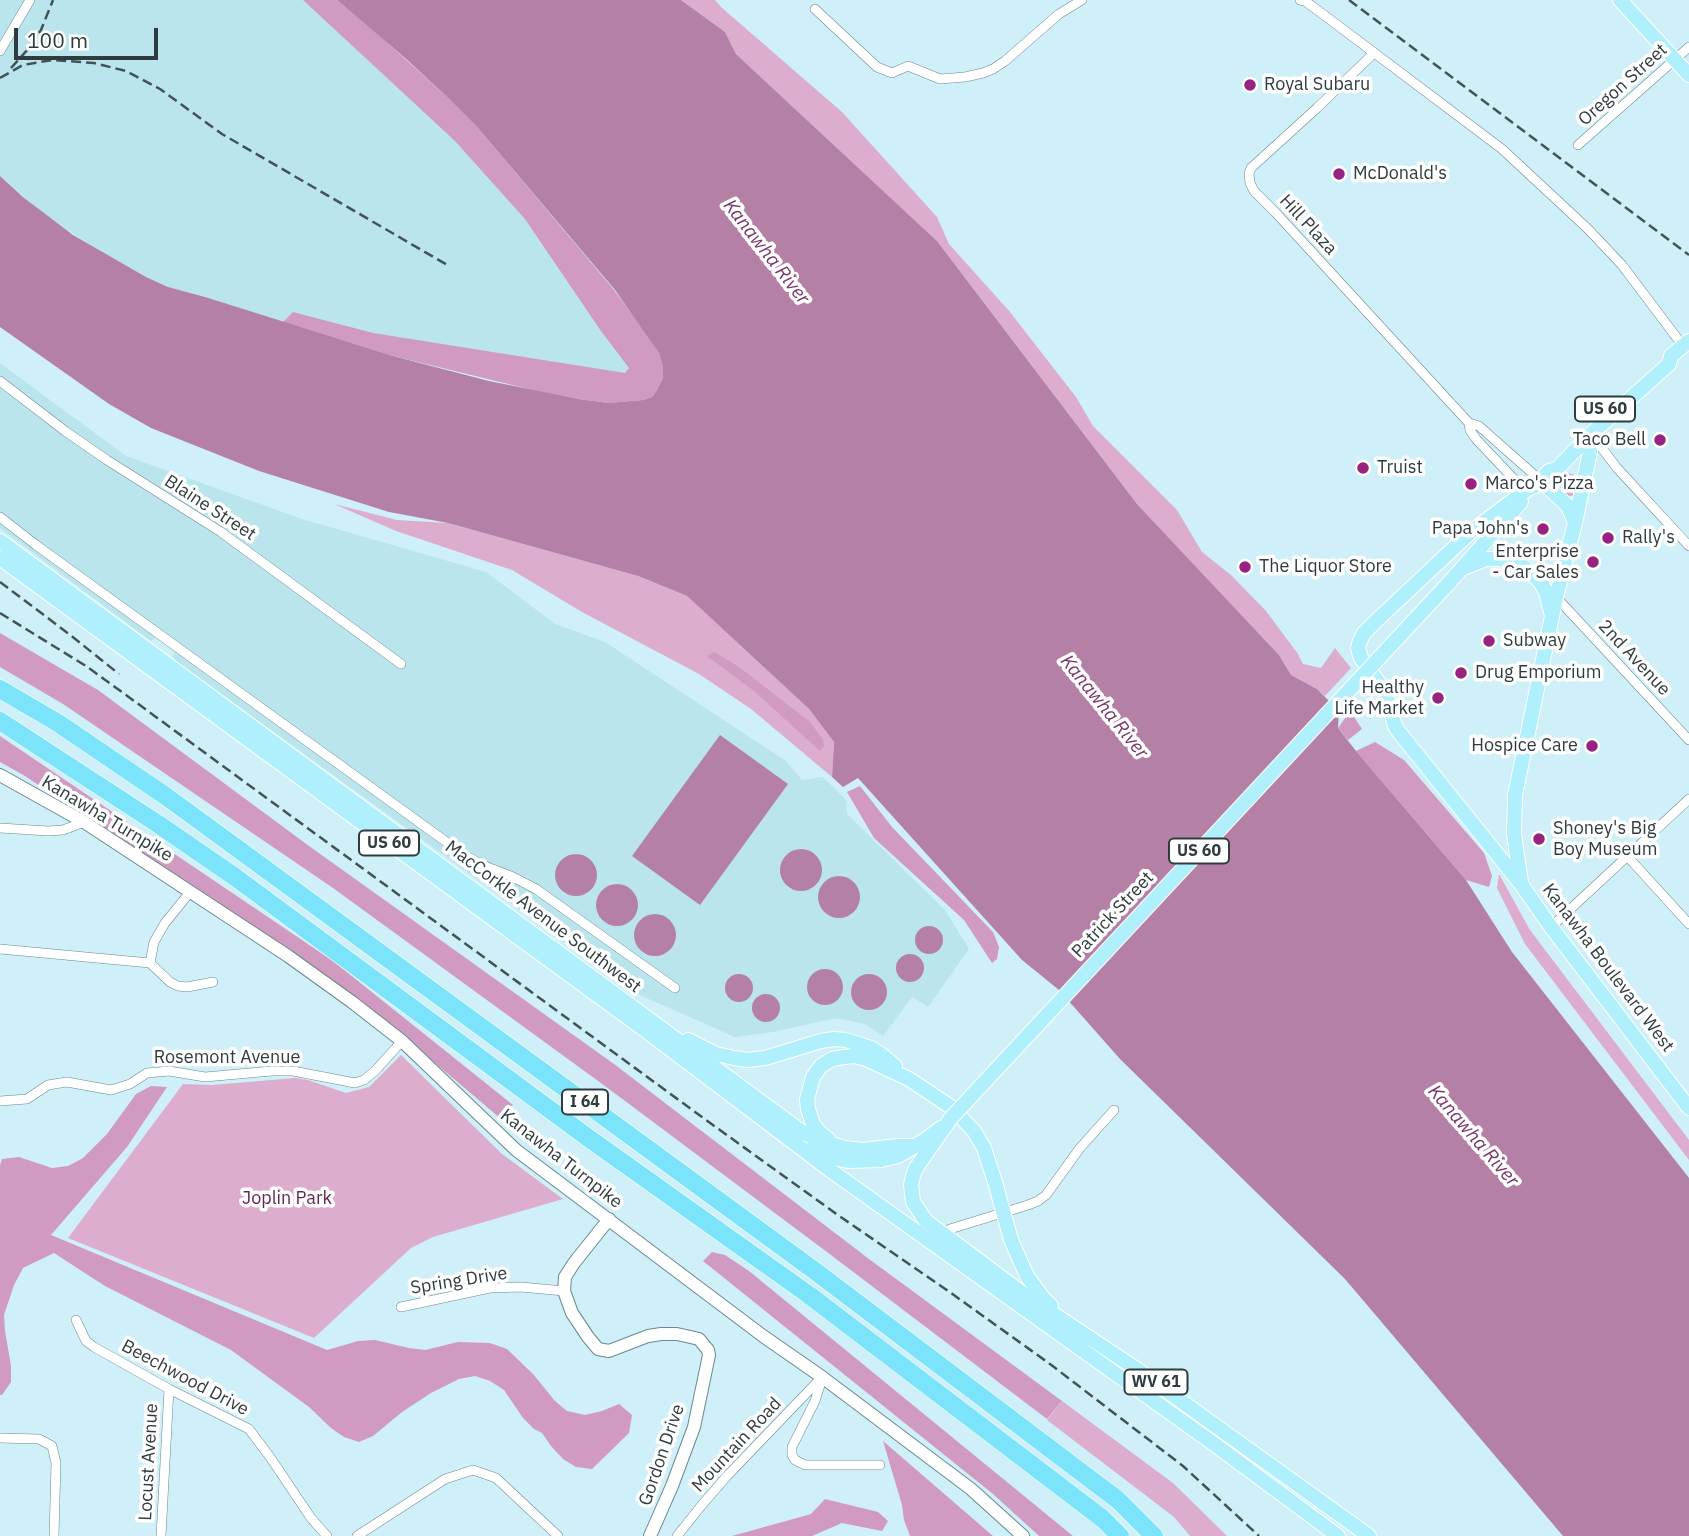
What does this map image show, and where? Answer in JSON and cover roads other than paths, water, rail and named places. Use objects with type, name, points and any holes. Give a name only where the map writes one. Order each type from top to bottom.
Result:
[{"type":"highway","name":"I 64","points":[[0,689],[58,723],[167,797],[771,1238],[1118,1500],[1154,1536]]},
{"type":"highway","name":"I 64","points":[[0,721],[235,877],[587,1137],[809,1295],[1103,1519],[1120,1536]]},
{"type":"main road","points":[[1620,0],[1689,75]]},
{"type":"main road","name":"US 60","points":[[1544,476],[1551,462],[1578,434],[1663,358],[1687,346]]},
{"type":"main road","name":"US 60","points":[[1544,476],[1557,469],[1591,434],[1669,364],[1671,356]]},
{"type":"main road","name":"Kanawha Boulevard West","points":[[1521,884],[1513,815],[1515,795],[1556,597],[1590,452],[1591,434]]},
{"type":"main road","points":[[1527,493],[1544,476],[1567,506],[1575,523]]},
{"type":"main road","name":"Kanawha Boulevard West","points":[[1527,493],[1472,531],[1436,564],[1364,633],[1358,648],[1361,658],[1386,693],[1399,732],[1521,884],[1689,1108]]},
{"type":"main road","name":"Patrick Street","points":[[777,1129],[814,1150],[848,1161],[898,1156],[919,1148],[951,1118],[1462,569],[1527,493]]},
{"type":"main road","name":"MacCorkle Avenue Southwest","points":[[0,541],[802,1132],[845,1148],[919,1148]]},
{"type":"main road","name":"MacCorkle Avenue Southwest","points":[[0,558],[777,1129]]},
{"type":"main road","points":[[1462,569],[1486,559],[1500,559],[1529,569],[1546,592],[1552,618]]},
{"type":"main road","name":"Kanawha Turnpike","points":[[0,775],[84,822],[288,956],[402,1041],[516,1150],[971,1489],[1023,1536]]},
{"type":"main road","points":[[1488,842],[1504,850],[1515,842]]},
{"type":"main road","points":[[641,1014],[711,1052],[734,1058],[765,1058],[834,1039],[858,1043],[882,1055],[909,1079],[951,1107],[974,1131],[984,1148],[1012,1240],[1027,1276],[1043,1298],[1081,1333]]},
{"type":"main road","points":[[845,1148],[819,1132],[808,1109],[808,1090],[821,1066],[832,1059],[855,1056],[909,1079]]},
{"type":"main road","points":[[777,1129],[820,1162],[936,1238]]},
{"type":"main road","points":[[919,1148],[912,1195],[920,1216],[936,1238]]},
{"type":"main road","points":[[564,1291],[565,1277],[609,1219]]},
{"type":"main road","name":"WV 61","points":[[936,1238],[1338,1536]]},
{"type":"main road","points":[[1002,1286],[1009,1268],[1012,1240]]},
{"type":"main road","name":"WV 61","points":[[1002,1286],[1138,1370],[1369,1536]]},
{"type":"main road","name":"Gordon Drive","points":[[564,1291],[572,1313],[598,1349],[609,1352],[648,1336],[661,1334],[699,1339],[708,1349],[694,1427],[650,1536]]},
{"type":"street","points":[[0,51],[30,0]]},
{"type":"street","points":[[815,9],[877,67],[892,73],[908,66],[940,79],[965,77],[993,69],[1059,14],[1082,0]]},
{"type":"street","points":[[1300,0],[1305,1],[1502,149],[1588,229],[1632,276],[1687,346]]},
{"type":"street","name":"Oregon Street","points":[[1578,145],[1689,47]]},
{"type":"street","name":"Hill Plaza","points":[[1374,53],[1251,168],[1250,183],[1254,191],[1469,423],[1479,426],[1544,476]]},
{"type":"street","name":"Blaine Street","points":[[0,381],[107,460],[221,532],[401,664]]},
{"type":"street","name":"Hill Plaza","points":[[1469,423],[1476,439],[1527,493]]},
{"type":"street","points":[[1591,434],[1617,468],[1689,546]]},
{"type":"street","points":[[0,517],[463,854],[536,889],[675,988]]},
{"type":"street","name":"2nd Avenue","points":[[1556,597],[1689,740]]},
{"type":"street","points":[[1551,927],[1689,799]]},
{"type":"street","points":[[0,828],[63,830],[84,822]]},
{"type":"street","points":[[1627,856],[1689,924]]},
{"type":"street","points":[[150,963],[155,942],[191,891]]},
{"type":"street","points":[[0,949],[150,963],[178,986],[212,982]]},
{"type":"street","name":"Rosemont Avenue","points":[[0,1101],[27,1098],[48,1086],[67,1082],[111,1090],[130,1084],[147,1073],[169,1071],[205,1077],[293,1071],[355,1083],[375,1071],[402,1041]]},
{"type":"street","points":[[936,1238],[950,1228],[1028,1205],[1046,1195],[1080,1148],[1114,1110]]},
{"type":"street","name":"Spring Drive","points":[[401,1307],[490,1288],[521,1287],[564,1291]]},
{"type":"street","name":"Beechwood Drive","points":[[76,1320],[86,1341],[94,1348],[249,1429],[311,1518],[327,1536]]},
{"type":"street","points":[[822,1377],[815,1401],[792,1447],[795,1460],[805,1465],[880,1465]]},
{"type":"street","name":"Mountain Road","points":[[677,1536],[727,1476],[822,1377]]},
{"type":"street","name":"Locust Avenue","points":[[161,1536],[170,1389]]},
{"type":"street","points":[[0,1438],[39,1439],[52,1446],[56,1463],[54,1536]]},
{"type":"street","points":[[358,1536],[445,1479],[473,1469],[496,1478],[558,1536]]},
{"type":"water","name":"Kanawha River","points":[[337,0],[681,0],[725,32],[736,54],[937,241],[1137,504],[1279,655],[1291,675],[1317,689],[1339,711],[1338,728],[1466,880],[1512,952],[1689,1178],[1689,1536],[1563,1536],[1345,1279],[1120,1059],[1059,990],[1022,960],[858,778],[843,787],[832,777],[834,742],[809,709],[687,596],[638,576],[448,523],[389,512],[259,471],[151,428],[109,404],[0,327],[0,176],[73,235],[168,287],[393,356],[489,381],[608,403],[652,397],[663,378],[659,353],[615,290],[478,128],[405,58]]},
{"type":"water","points":[[720,735],[788,784],[700,905],[632,856]]},
{"type":"water","points":[[801,849],[816,855],[822,870],[816,885],[801,891],[786,885],[780,870],[786,855]]},
{"type":"water","points":[[576,854],[591,860],[597,875],[591,890],[576,896],[561,890],[555,875],[561,860]]},
{"type":"water","points":[[839,876],[854,882],[860,897],[854,912],[839,918],[824,912],[818,897],[824,882]]},
{"type":"water","points":[[617,884],[632,890],[638,905],[632,920],[617,926],[602,920],[596,905],[602,890]]},
{"type":"water","points":[[655,914],[670,920],[676,935],[670,950],[655,956],[640,950],[634,935],[640,920]]},
{"type":"water","points":[[929,926],[939,930],[943,940],[939,950],[929,954],[919,950],[915,940],[919,930]]},
{"type":"water","points":[[910,954],[920,958],[924,968],[920,978],[910,982],[900,978],[896,968],[900,958]]},
{"type":"water","points":[[825,969],[838,974],[843,987],[838,1000],[825,1005],[812,1000],[807,987],[812,974]]},
{"type":"water","points":[[739,974],[749,978],[753,988],[749,998],[739,1002],[729,998],[725,988],[729,978]]},
{"type":"water","points":[[869,974],[882,979],[887,992],[882,1005],[869,1010],[856,1005],[851,992],[856,979]]},
{"type":"water","points":[[766,994],[776,998],[780,1008],[776,1018],[766,1022],[756,1018],[752,1008],[756,998]]},
{"type":"railway","points":[[11,68],[41,30],[53,0]]},
{"type":"railway","points":[[1349,0],[1689,255]]},
{"type":"railway","points":[[0,78],[23,65],[52,60],[94,63],[126,71],[160,89],[222,134],[449,266]]},
{"type":"railway","points":[[0,582],[119,674]]},
{"type":"railway","points":[[0,613],[86,666],[706,1120],[1050,1364],[1183,1466],[1259,1536]]},
{"type":"place","name":"Royal Subaru","points":[[1250,85]]},
{"type":"place","name":"McDonald's","points":[[1339,174]]},
{"type":"place","name":"Taco Bell","points":[[1660,440]]},
{"type":"place","name":"Truist","points":[[1363,468]]},
{"type":"place","name":"Marco's Pizza","points":[[1471,484]]},
{"type":"place","name":"Papa John's","points":[[1543,529]]},
{"type":"place","name":"Rally's","points":[[1608,538]]},
{"type":"place","name":"Enterprise - Car Sales","points":[[1593,562]]},
{"type":"place","name":"The Liquor Store","points":[[1245,567]]},
{"type":"place","name":"Subway","points":[[1489,641]]},
{"type":"place","name":"Drug Emporium","points":[[1461,673]]},
{"type":"place","name":"Healthy Life Market","points":[[1438,698]]},
{"type":"place","name":"Hospice Care","points":[[1592,746]]},
{"type":"place","name":"Shoney's Big Boy Museum","points":[[1539,839]]},
{"type":"park label","name":"Joplin Park","points":[[287,1199]]}]
